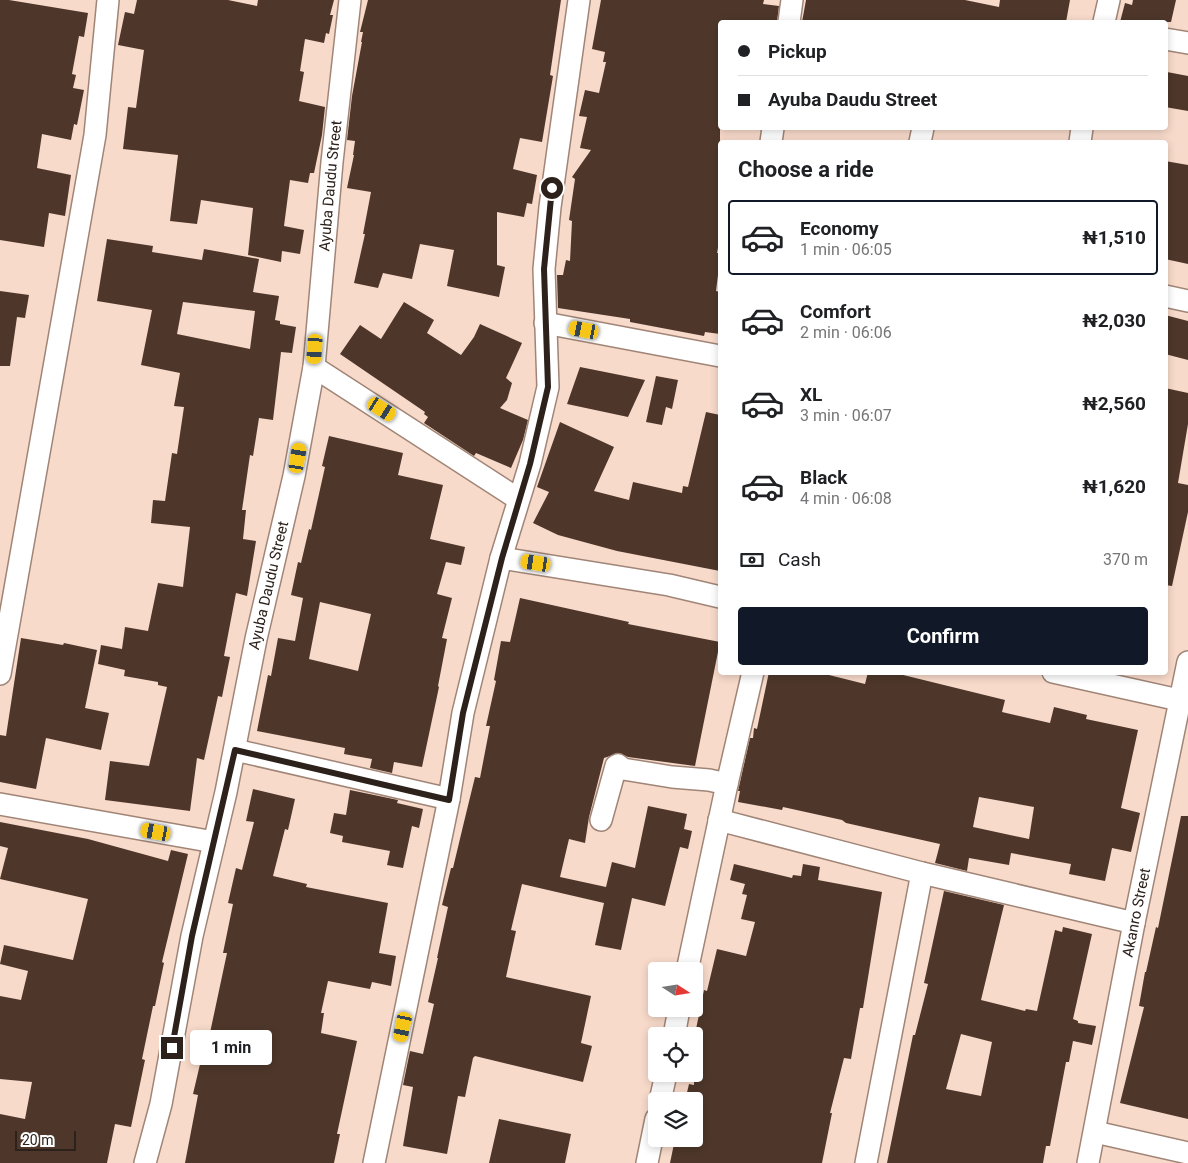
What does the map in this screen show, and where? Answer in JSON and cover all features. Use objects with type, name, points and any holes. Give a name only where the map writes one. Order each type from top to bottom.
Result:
[{"type":"street","points":[[0,674],[95,135],[108,0]]},
{"type":"street","name":"Ayuba Daudu Street","points":[[144,1163],[161,1104],[192,936],[235,750],[256,639],[294,476],[314,366],[332,162],[350,0]]},
{"type":"street","points":[[378,1162],[449,800],[463,713],[502,558],[518,499],[530,464],[548,387],[544,269],[550,207],[579,0]]},
{"type":"street","points":[[789,20],[792,0]]},
{"type":"street","points":[[1104,20],[1109,0]]},
{"type":"street","points":[[1168,40],[1188,44]]},
{"type":"street","points":[[1168,297],[1188,301]]},
{"type":"street","points":[[545,323],[718,356]]},
{"type":"street","points":[[314,366],[518,499]]},
{"type":"street","points":[[502,558],[669,585],[718,597]]},
{"type":"street","name":"Akanro Street","points":[[1088,1163],[1134,923],[1184,701],[1188,662]]},
{"type":"street","points":[[689,962],[752,675]]},
{"type":"street","points":[[1067,675],[1184,701]]},
{"type":"street","points":[[235,750],[449,800]]},
{"type":"street","points":[[601,820],[616,766],[618,765],[623,769],[727,784]]},
{"type":"street","points":[[0,804],[214,842]]},
{"type":"street","points":[[719,820],[922,873],[1134,923]]},
{"type":"street","points":[[866,1163],[922,873]]},
{"type":"street","points":[[1095,1132],[1188,1153]]},
{"type":"street","points":[[647,1163],[650,1147]]},
{"type":"building","points":[[0,0],[88,13],[84,37],[79,36],[72,74],[76,75],[73,88],[84,90],[77,125],[74,124],[71,140],[42,134],[37,168],[71,175],[65,216],[49,213],[44,247],[0,240]]},
{"type":"building","points":[[137,0],[228,0],[257,6],[258,0],[334,0],[330,15],[333,15],[329,34],[326,33],[324,43],[305,39],[300,71],[304,72],[299,101],[325,107],[322,135],[314,173],[310,173],[308,183],[290,180],[284,226],[304,230],[300,254],[282,251],[281,262],[248,255],[253,208],[201,200],[197,224],[170,221],[178,155],[123,149],[128,107],[136,108],[144,50],[118,45],[125,12],[134,14]]},
{"type":"building","points":[[368,0],[561,0],[550,75],[553,76],[542,142],[520,138],[513,169],[537,175],[532,204],[527,203],[524,217],[497,212],[497,265],[505,267],[499,297],[447,286],[454,250],[420,244],[412,279],[383,273],[378,288],[354,283],[365,234],[363,234],[371,192],[347,188],[355,141],[347,140],[352,96],[362,42],[363,32],[360,32]]},
{"type":"building","points":[[601,0],[764,0],[763,4],[779,6],[777,20],[718,20],[718,130],[720,130],[720,140],[718,140],[718,275],[716,291],[718,292],[718,334],[705,332],[704,336],[630,322],[630,319],[558,308],[557,275],[563,275],[566,260],[570,261],[572,221],[569,220],[575,179],[572,177],[591,150],[580,148],[587,117],[579,116],[585,90],[599,93],[606,62],[603,62],[605,52],[592,49]]},
{"type":"building","points":[[806,0],[965,0],[999,7],[1000,0],[1070,0],[1066,20],[802,20]]},
{"type":"building","points":[[1133,0],[1176,0],[1171,22],[1168,22],[1168,20],[1121,20],[1125,3],[1132,5]]},
{"type":"building","points":[[1168,72],[1188,76],[1188,111],[1168,108]]},
{"type":"building","points":[[1168,162],[1188,165],[1188,264],[1168,260]]},
{"type":"building","points":[[107,239],[153,246],[152,252],[202,260],[204,249],[259,259],[253,292],[279,296],[275,320],[280,321],[280,324],[296,327],[292,353],[281,352],[273,420],[259,418],[253,456],[250,455],[242,510],[246,510],[243,539],[256,541],[247,596],[236,593],[224,656],[230,657],[222,697],[218,696],[204,760],[197,758],[190,811],[105,800],[110,761],[149,766],[167,687],[158,685],[158,682],[124,676],[125,670],[98,664],[101,645],[122,649],[125,627],[148,631],[158,583],[183,587],[190,527],[151,523],[153,500],[165,501],[172,453],[177,454],[184,407],[174,406],[180,373],[141,365],[152,310],[97,301]],"holes":[[[183,302],[255,311],[250,349],[177,334]]]},
{"type":"building","points":[[0,291],[29,295],[25,318],[17,317],[10,366],[0,366]]},
{"type":"building","points":[[404,302],[434,320],[427,333],[461,355],[474,337],[480,324],[522,343],[506,378],[512,383],[507,400],[500,408],[528,420],[523,440],[511,468],[476,453],[474,456],[424,423],[428,417],[424,414],[425,412],[340,354],[360,325],[381,339]]},
{"type":"building","points":[[1168,316],[1188,321],[1188,360],[1168,355]]},
{"type":"building","points":[[580,367],[645,380],[628,417],[567,404]]},
{"type":"building","points":[[656,376],[678,380],[672,409],[666,407],[662,425],[646,422]]},
{"type":"building","points":[[1168,389],[1188,393],[1188,424],[1178,483],[1188,485],[1188,512],[1172,586],[1168,585]]},
{"type":"building","points":[[706,412],[718,415],[718,571],[617,551],[558,535],[533,523],[549,492],[537,487],[560,422],[614,447],[594,491],[629,500],[633,482],[682,493],[683,486],[688,487]]},
{"type":"building","points":[[329,436],[403,453],[398,475],[443,485],[430,539],[465,547],[461,565],[446,562],[437,594],[452,598],[442,638],[447,639],[422,767],[394,762],[392,773],[370,768],[372,759],[344,754],[345,748],[257,731],[268,675],[271,676],[278,638],[295,641],[303,598],[291,595],[298,562],[301,563],[309,529],[311,530],[325,467],[322,466]],"holes":[[[320,602],[371,614],[358,671],[309,659]]]},
{"type":"building","points":[[520,598],[629,622],[628,624],[718,642],[718,652],[695,766],[628,757],[619,753],[604,758],[589,817],[585,843],[569,839],[560,877],[606,887],[612,862],[635,868],[648,806],[687,814],[684,829],[692,831],[688,849],[680,847],[665,906],[632,898],[621,950],[595,945],[604,903],[522,884],[511,930],[516,931],[506,977],[591,996],[581,1043],[592,1046],[583,1082],[475,1056],[465,1097],[458,1096],[447,1154],[403,1146],[413,1087],[403,1085],[410,1051],[423,1054],[434,1004],[428,1002],[448,907],[442,905],[475,777],[480,778],[490,726],[486,726],[496,681],[494,680],[501,641],[510,642]]},
{"type":"building","points":[[21,638],[63,645],[64,643],[97,650],[85,708],[109,713],[101,750],[46,738],[36,789],[0,782],[0,735],[6,736]]},
{"type":"building","points":[[768,675],[829,675],[865,684],[867,675],[903,675],[1005,700],[1002,712],[1050,723],[1054,707],[1087,715],[1086,719],[1138,730],[1121,808],[1140,813],[1131,852],[1112,848],[1105,881],[1069,874],[1071,864],[1011,853],[1009,865],[969,858],[967,871],[935,863],[940,844],[783,807],[782,810],[738,802],[740,791],[738,791],[754,728],[757,729]],"holes":[[[979,797],[1034,807],[1029,839],[973,827]]]},
{"type":"building","points":[[253,789],[295,799],[288,830],[285,829],[273,876],[307,884],[306,887],[388,903],[379,953],[396,956],[391,986],[372,982],[370,989],[328,981],[321,1013],[324,1013],[321,1033],[357,1041],[337,1134],[340,1134],[334,1163],[185,1163],[198,1095],[193,1094],[201,1060],[204,1061],[227,953],[223,953],[233,904],[228,903],[236,868],[242,870],[254,822],[246,821]]},
{"type":"building","points":[[350,790],[398,800],[397,803],[423,809],[419,828],[412,826],[403,868],[387,865],[390,851],[342,842],[343,836],[330,833],[334,813],[346,815]]},
{"type":"building","points":[[1181,816],[1188,816],[1188,1119],[1120,1103],[1144,1007],[1139,1006],[1145,972],[1156,927],[1158,928]]},
{"type":"building","points":[[0,822],[88,839],[168,861],[171,850],[188,854],[162,962],[164,963],[142,1059],[145,1060],[131,1127],[115,1124],[107,1163],[0,1163],[0,1114],[25,1119],[32,1082],[0,1079],[0,996],[21,1000],[28,971],[0,964],[4,945],[73,960],[88,899],[0,879],[8,848],[0,846]]},
{"type":"building","points":[[734,864],[792,878],[793,875],[801,876],[803,864],[820,867],[818,880],[882,892],[863,1008],[860,1008],[851,1059],[844,1058],[830,1113],[832,1113],[822,1163],[670,1163],[673,1147],[703,1147],[703,1092],[687,1092],[689,1084],[694,1085],[694,1082],[703,1082],[703,1027],[696,1027],[698,1018],[703,1017],[704,990],[707,991],[717,949],[746,956],[755,922],[741,919],[747,895],[742,894],[745,884],[730,880]]},
{"type":"building","points":[[944,891],[1004,905],[981,1000],[1025,1011],[1026,1009],[1037,1011],[1055,930],[1062,932],[1063,927],[1092,934],[1073,1019],[1078,1021],[1078,1023],[1096,1026],[1092,1045],[1073,1041],[1069,1062],[1066,1062],[1050,1146],[1046,1146],[1043,1163],[887,1163],[913,1035],[915,1035],[928,984],[924,983]],"holes":[[[961,1034],[992,1042],[981,1096],[946,1089]]]},
{"type":"building","points":[[499,1119],[571,1134],[565,1163],[489,1163]]},
{"type":"route","points":[[172,1048],[192,936],[235,750],[449,800],[463,713],[502,558],[518,499],[530,464],[548,387],[544,269],[552,188]]}]
